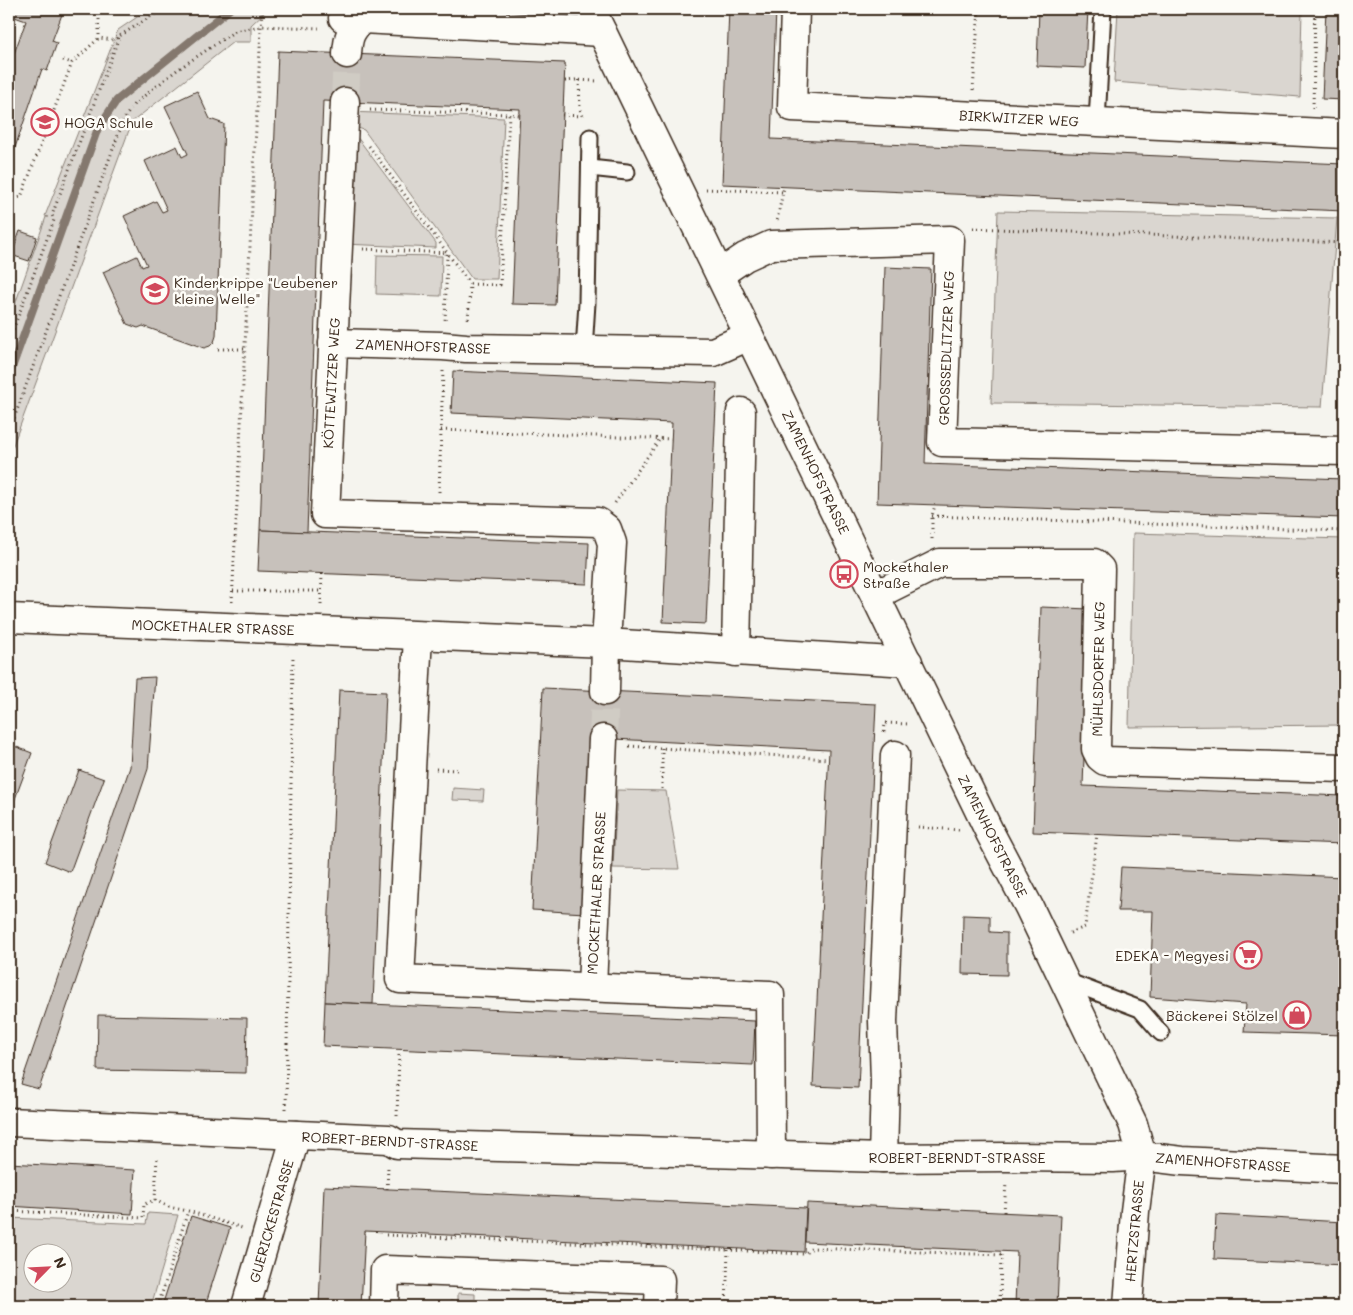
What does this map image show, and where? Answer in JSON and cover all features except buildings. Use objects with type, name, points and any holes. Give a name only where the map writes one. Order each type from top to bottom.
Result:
[{"type":"street","name":"BIRKWITZER WEG","points":[[795,9],[792,107],[1344,134]]},
{"type":"street","points":[[351,30],[597,20]]},
{"type":"street","name":"ZAMENHOFSTRASSE","points":[[597,20],[1133,1124],[1142,1156],[1208,1162],[1344,1169]]},
{"type":"street","name":"KÖTTEWITZER WEG","points":[[344,113],[324,514],[438,517]]},
{"type":"street","points":[[720,274],[745,257],[771,245],[950,240]]},
{"type":"street","name":"GROSSSEDLITZER WEG","points":[[950,240],[942,442],[1344,452]]},
{"type":"street","name":"ZAMENHOFSTRASSE","points":[[333,343],[713,352],[749,336]]},
{"type":"street","points":[[736,652],[741,412]]},
{"type":"street","points":[[438,517],[598,522],[607,529],[612,543],[605,691]]},
{"type":"street","name":"MÜHLSDORFER WEG","points":[[876,595],[940,563],[1094,563],[1100,569],[1096,749],[1100,757],[1105,761],[1344,768]]},
{"type":"street","name":"MOCKETHALER STRASSE","points":[[9,618],[606,643],[908,662]]},
{"type":"street","points":[[418,636],[400,979],[770,995],[771,1155]]},
{"type":"street","name":"MOCKETHALER STRASSE","points":[[592,987],[603,742]]},
{"type":"street","points":[[883,1158],[885,1080],[882,1021],[895,755]]},
{"type":"street","name":"ROBERT-BERNDT-STRASSE","points":[[9,1122],[389,1139],[397,1144],[883,1158],[1113,1158],[1142,1156]]},
{"type":"street","name":"GUERICKESTRASSE","points":[[246,1306],[267,1236],[291,1135]]},
{"type":"street","name":"HERTZSTRASSE","points":[[1128,1306],[1137,1188],[1142,1156]]},
{"type":"street","points":[[384,1306],[385,1270],[659,1293]]},
{"type":"lane","points":[[1097,122],[1103,9]]},
{"type":"lane","points":[[584,350],[590,137]]},
{"type":"lane","points":[[590,168],[627,172]]},
{"type":"lane","points":[[1063,979],[1140,1009],[1161,1033]]},
{"type":"path","points":[[9,199],[21,197],[72,63],[99,38],[98,9]]},
{"type":"path","points":[[99,38],[113,40],[163,9]]},
{"type":"path","points":[[232,628],[262,9]]},
{"type":"path","points":[[971,116],[979,9]]},
{"type":"path","points":[[1312,132],[1315,9]]},
{"type":"path","points":[[9,432],[124,119],[134,104],[177,70],[235,31],[261,26],[351,30]]},
{"type":"path","points":[[9,329],[13,330],[51,229],[54,220],[52,215],[119,37]]},
{"type":"path","points":[[63,60],[72,63]]},
{"type":"path","points":[[565,81],[577,80],[580,110]]},
{"type":"path","points":[[344,113],[519,115]]},
{"type":"path","points":[[344,113],[470,284],[455,347],[441,430],[438,517]]},
{"type":"path","points":[[470,284],[500,285],[509,114]]},
{"type":"path","points":[[562,115],[582,116]]},
{"type":"path","points":[[771,245],[784,187]]},
{"type":"path","points":[[718,190],[783,192]]},
{"type":"path","points":[[950,240],[974,228],[1344,243]]},
{"type":"path","points":[[338,248],[447,253]]},
{"type":"path","points":[[447,253],[455,347]]},
{"type":"path","points":[[218,349],[246,349]]},
{"type":"path","points":[[441,430],[670,439]]},
{"type":"path","points":[[609,533],[616,501],[661,439]]},
{"type":"path","points":[[932,567],[932,516],[935,505]]},
{"type":"path","points":[[932,516],[1344,531]]},
{"type":"path","points":[[320,631],[322,574]]},
{"type":"path","points":[[233,590],[322,591]]},
{"type":"path","points":[[291,1135],[293,630]]},
{"type":"path","points":[[603,742],[662,748],[828,759]]},
{"type":"path","points":[[662,748],[662,789]]},
{"type":"path","points":[[892,825],[990,832]]},
{"type":"path","points":[[1046,944],[1085,927],[1097,834]]},
{"type":"path","points":[[397,1144],[399,1055]]},
{"type":"path","points":[[154,1200],[158,1129]]},
{"type":"path","points":[[154,1200],[168,1208],[188,1211],[267,1236]]},
{"type":"path","points":[[9,1211],[143,1218],[144,1204],[154,1200]]},
{"type":"path","points":[[158,1306],[188,1211]]},
{"type":"path","points":[[386,1236],[804,1254],[812,1248],[1001,1253],[1000,1306]]},
{"type":"path","points":[[726,1306],[728,1250]]},
{"type":"shaded area","points":[[149,9],[268,9],[251,25],[251,42],[233,42],[132,122],[9,456],[9,321],[46,217],[48,217],[45,216],[118,30]]},
{"type":"shaded area","points":[[1118,9],[1302,9],[1300,97],[1114,82]]},
{"type":"shaded area","points":[[349,112],[504,118],[497,279],[472,279],[364,130],[349,125]]},
{"type":"shaded area","points":[[357,137],[436,243],[436,248],[344,244]]},
{"type":"shaded area","points":[[998,211],[1337,218],[1322,407],[991,403]]},
{"type":"shaded area","points":[[377,255],[442,256],[441,296],[376,294]]},
{"type":"shaded area","points":[[1133,533],[1344,539],[1344,725],[1129,727]]},
{"type":"shaded area","points":[[453,788],[484,790],[483,801],[452,800]]},
{"type":"shaded area","points":[[617,790],[666,791],[679,869],[613,868]]},
{"type":"shaded area","points":[[148,1213],[178,1215],[151,1306],[9,1306],[9,1218],[146,1224]]},
{"type":"shaded area","points":[[458,1293],[475,1294],[475,1306],[458,1306]]},
{"type":"waterway","points":[[9,376],[98,128],[117,100],[230,9]]},
{"type":"tunnel","points":[[345,102],[347,54]]},
{"type":"tunnel","points":[[603,739],[605,691]]},
{"type":"place","name":"HOGA Schule","points":[[45,122]]},
{"type":"place","name":"Kinderkrippe \"Leubener kleine Welle\"","points":[[155,290]]},
{"type":"place","name":"Mockethaler Straße","points":[[844,574]]},
{"type":"place","name":"EDEKA - Megyesi","points":[[1248,955]]},
{"type":"place","name":"Bäckerei Stölzel","points":[[1297,1015]]}]
